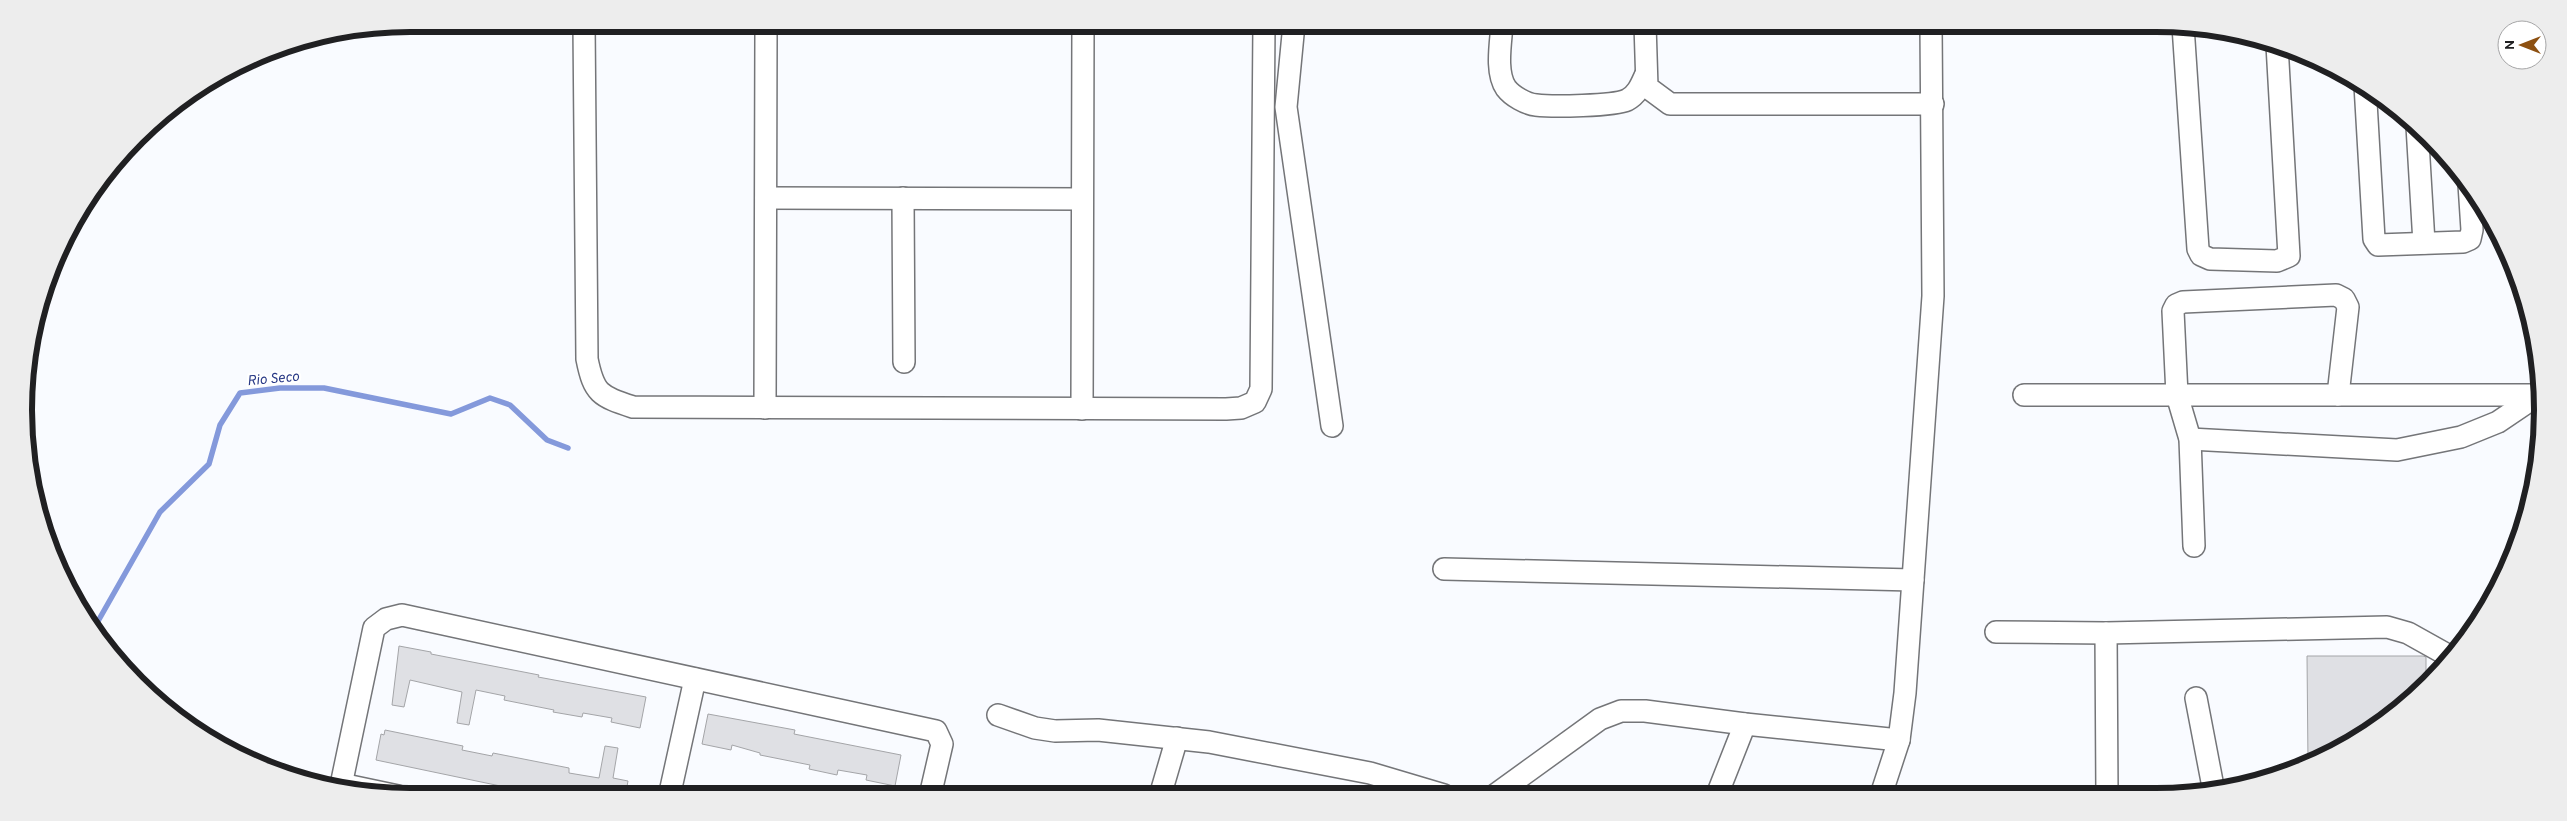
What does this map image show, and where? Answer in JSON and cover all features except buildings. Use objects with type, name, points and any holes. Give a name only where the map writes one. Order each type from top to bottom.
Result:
[{"type":"street","points":[[584,32],[587,359],[592,382],[606,398],[633,407],[1082,409],[1241,408],[1255,402],[1261,389],[1264,32]]},
{"type":"street","points":[[765,408],[767,32]]},
{"type":"street","points":[[1082,409],[1083,32]]},
{"type":"street","points":[[1293,32],[1286,107],[1332,426]]},
{"type":"street","points":[[1502,32],[1500,69],[1506,87],[1516,97],[1535,105],[1616,104],[1629,99],[1638,91],[1644,76]]},
{"type":"street","points":[[1645,32],[1644,76],[1647,87],[1670,104],[1933,104]]},
{"type":"street","points":[[1883,788],[1899,740],[1905,693],[1934,296],[1931,32]]},
{"type":"street","points":[[2184,33],[2198,249],[2201,255],[2210,259],[2277,260],[2289,256],[2277,53]]},
{"type":"street","points":[[2366,95],[2374,239],[2378,244],[2470,239],[2472,230],[2470,199]]},
{"type":"street","points":[[2418,137],[2424,243]]},
{"type":"street","points":[[766,198],[1082,200]]},
{"type":"street","points":[[903,198],[904,362]]},
{"type":"street","points":[[2194,546],[2190,439],[2176,395],[2172,311],[2176,305],[2183,302],[2336,295],[2344,299],[2348,307],[2338,395]]},
{"type":"street","points":[[2024,394],[2534,395]]},
{"type":"street","points":[[2190,439],[2397,450],[2461,436],[2498,422],[2534,399]]},
{"type":"street","points":[[1444,569],[1913,580]]},
{"type":"street","points":[[342,782],[374,628],[386,619],[402,615],[936,731],[942,744],[932,788]]},
{"type":"street","points":[[1996,632],[2106,633],[2387,627],[2408,633],[2446,654]]},
{"type":"street","points":[[2106,633],[2107,788]]},
{"type":"street","points":[[670,788],[695,679]]},
{"type":"street","points":[[2196,698],[2212,784]]},
{"type":"street","points":[[1504,788],[1600,719],[1621,712],[1645,711],[1745,724],[1899,740]]},
{"type":"street","points":[[998,715],[1035,728],[1055,731],[1098,730],[1209,742],[1370,774],[1419,788]]},
{"type":"street","points":[[1720,788],[1745,724]]},
{"type":"street","points":[[1162,788],[1177,738]]},
{"type":"waterway","name":"Rio Seco","points":[[97,623],[160,512],[209,464],[220,425],[240,393],[280,388],[324,388],[451,414],[490,398],[510,405],[547,440],[568,448]]}]
